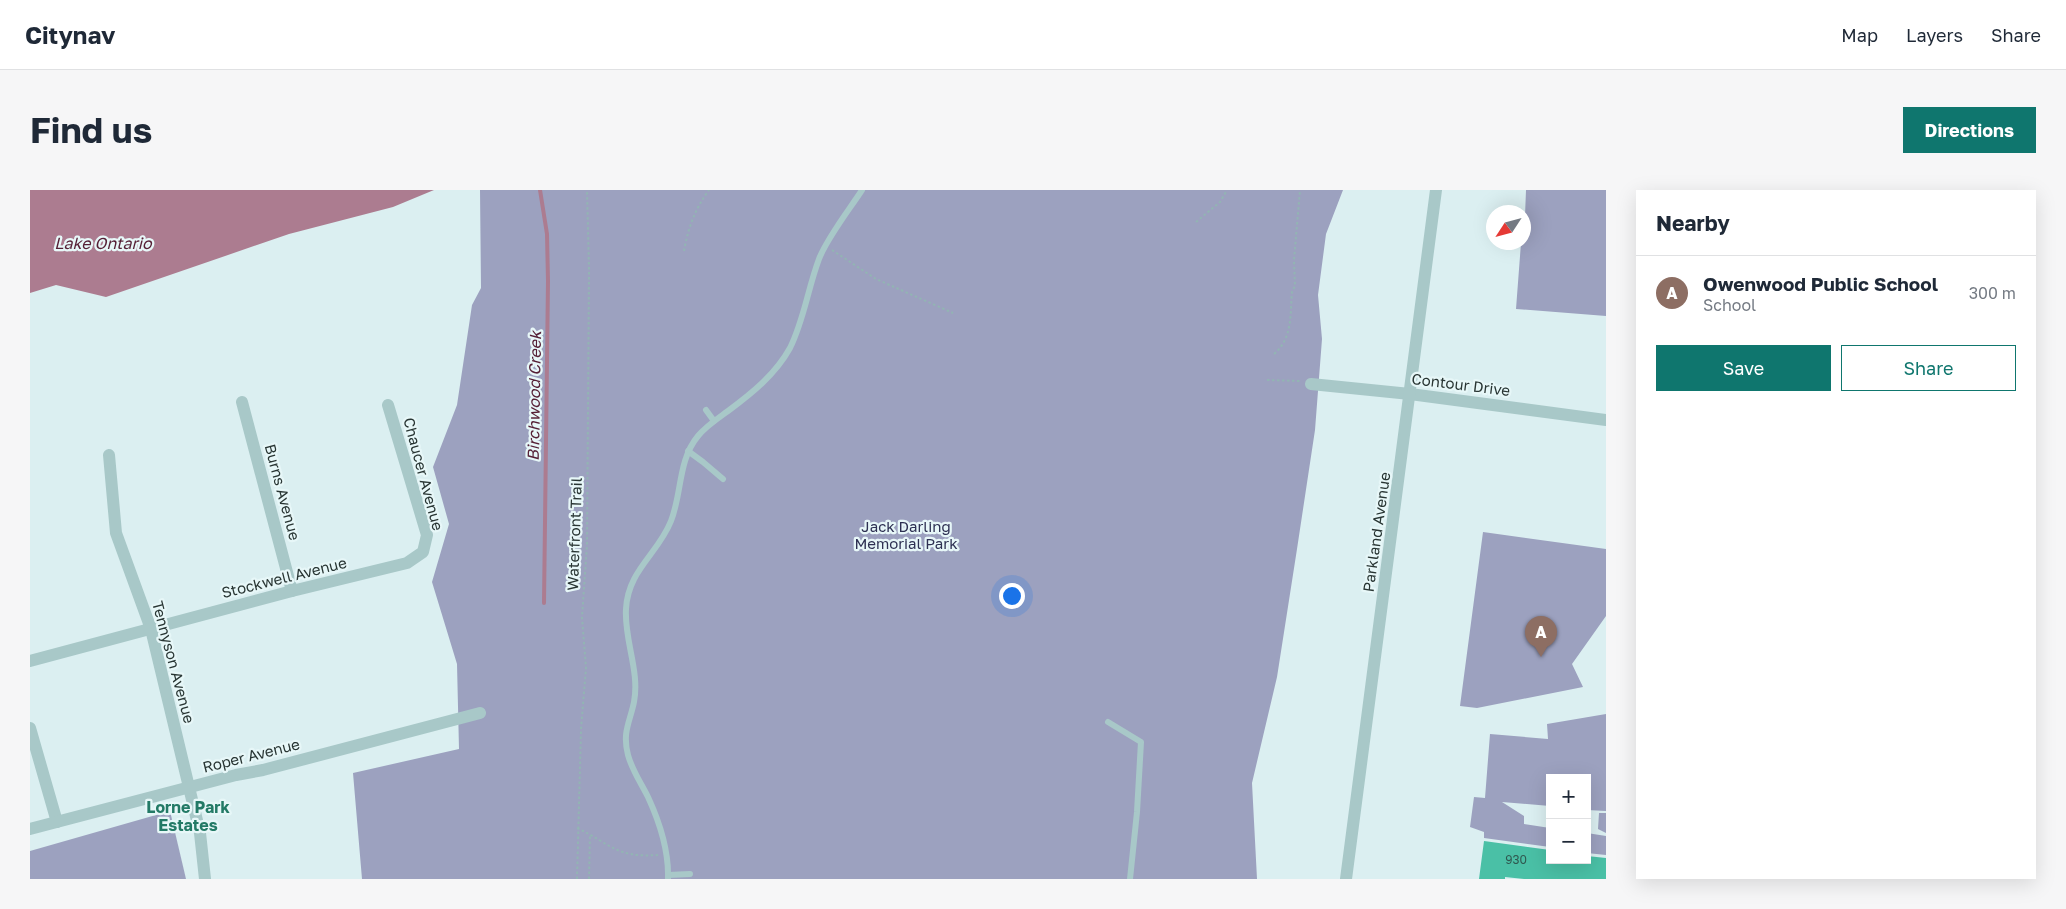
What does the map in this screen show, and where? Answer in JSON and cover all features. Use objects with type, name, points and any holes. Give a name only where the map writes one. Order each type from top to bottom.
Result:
[{"type":"street","name":"Parkland Avenue","points":[[1346,879],[1436,190]]},
{"type":"street","name":"Contour Drive","points":[[1311,384],[1410,394],[1606,420]]},
{"type":"street","name":"Burns Avenue","points":[[242,402],[292,591]]},
{"type":"street","name":"Chaucer Avenue","points":[[388,404],[427,535],[423,552]]},
{"type":"street","name":"Tennyson Avenue","points":[[109,455],[116,533],[151,629],[200,833],[205,879]]},
{"type":"street","name":"Stockwell Avenue","points":[[30,661],[292,591],[407,563],[423,552]]},
{"type":"street","name":"Roper Avenue","points":[[30,830],[480,713]]},
{"type":"street","points":[[30,728],[57,822]]},
{"type":"lane","points":[[690,874],[668,877],[667,854],[658,820],[634,773],[628,755],[625,732],[634,701],[635,674],[626,611],[628,595],[634,576],[664,537],[671,522],[688,451],[698,435],[758,389],[790,348],[807,303],[819,258],[862,190]]},
{"type":"lane","points":[[706,410],[714,421]]},
{"type":"lane","points":[[688,451],[723,479]]},
{"type":"lane","points":[[1108,722],[1141,742],[1138,812],[1130,879]]},
{"type":"path","name":"Waterfront Trail","points":[[577,879],[586,668],[582,617],[586,545],[589,270],[587,190]]},
{"type":"path","points":[[684,251],[689,227],[709,190]]},
{"type":"path","points":[[1196,222],[1220,202],[1226,190]]},
{"type":"path","points":[[1274,354],[1281,348],[1288,334],[1292,292],[1295,286],[1294,260],[1300,190]]},
{"type":"path","points":[[826,246],[845,257],[876,280],[953,313]]},
{"type":"path","points":[[1267,380],[1304,381],[1311,384]]},
{"type":"path","points":[[578,828],[617,851],[633,855],[667,854]]},
{"type":"path","points":[[589,879],[590,834]]},
{"type":"green space","name":"Jack Darling Memorial Park","points":[[480,190],[1343,190],[1326,234],[1318,295],[1322,339],[1315,430],[1277,677],[1252,783],[1257,879],[362,879],[353,773],[459,749],[457,664],[432,582],[449,524],[433,467],[457,405],[472,305],[481,288]]},
{"type":"green space","points":[[1526,190],[1606,190],[1606,316],[1516,309],[1520,250],[1531,250],[1531,205],[1525,205]]},
{"type":"green space","points":[[1483,532],[1606,549],[1606,616],[1572,664],[1583,687],[1477,708],[1460,706]]},
{"type":"green space","points":[[1606,714],[1606,811],[1591,810],[1591,774],[1546,774],[1546,806],[1502,802],[1524,816],[1524,824],[1546,827],[1546,846],[1484,838],[1484,832],[1470,827],[1474,797],[1485,798],[1490,734],[1548,739],[1547,724]]},
{"type":"green space","points":[[170,811],[186,879],[30,879],[30,851]]},
{"type":"green space","points":[[1599,813],[1606,813],[1606,833],[1598,829]]},
{"type":"green space","points":[[1591,834],[1606,836],[1606,855],[1591,853]]},
{"type":"water","name":"Lake Ontario","points":[[30,190],[434,190],[393,207],[289,234],[106,297],[56,285],[30,293]]},
{"type":"building","points":[[1484,841],[1546,849],[1546,864],[1591,864],[1591,856],[1606,858],[1606,879],[1524,879],[1505,877],[1505,879],[1479,879]]},
{"type":"waterway","name":"Birchwood Creek","points":[[540,190],[547,234],[548,281],[544,603]]},
{"type":"place","name":"Owenwood Public School","points":[[1541,657]]},
{"type":"district","name":"Lorne Park Estates","points":[[188,816]]}]
